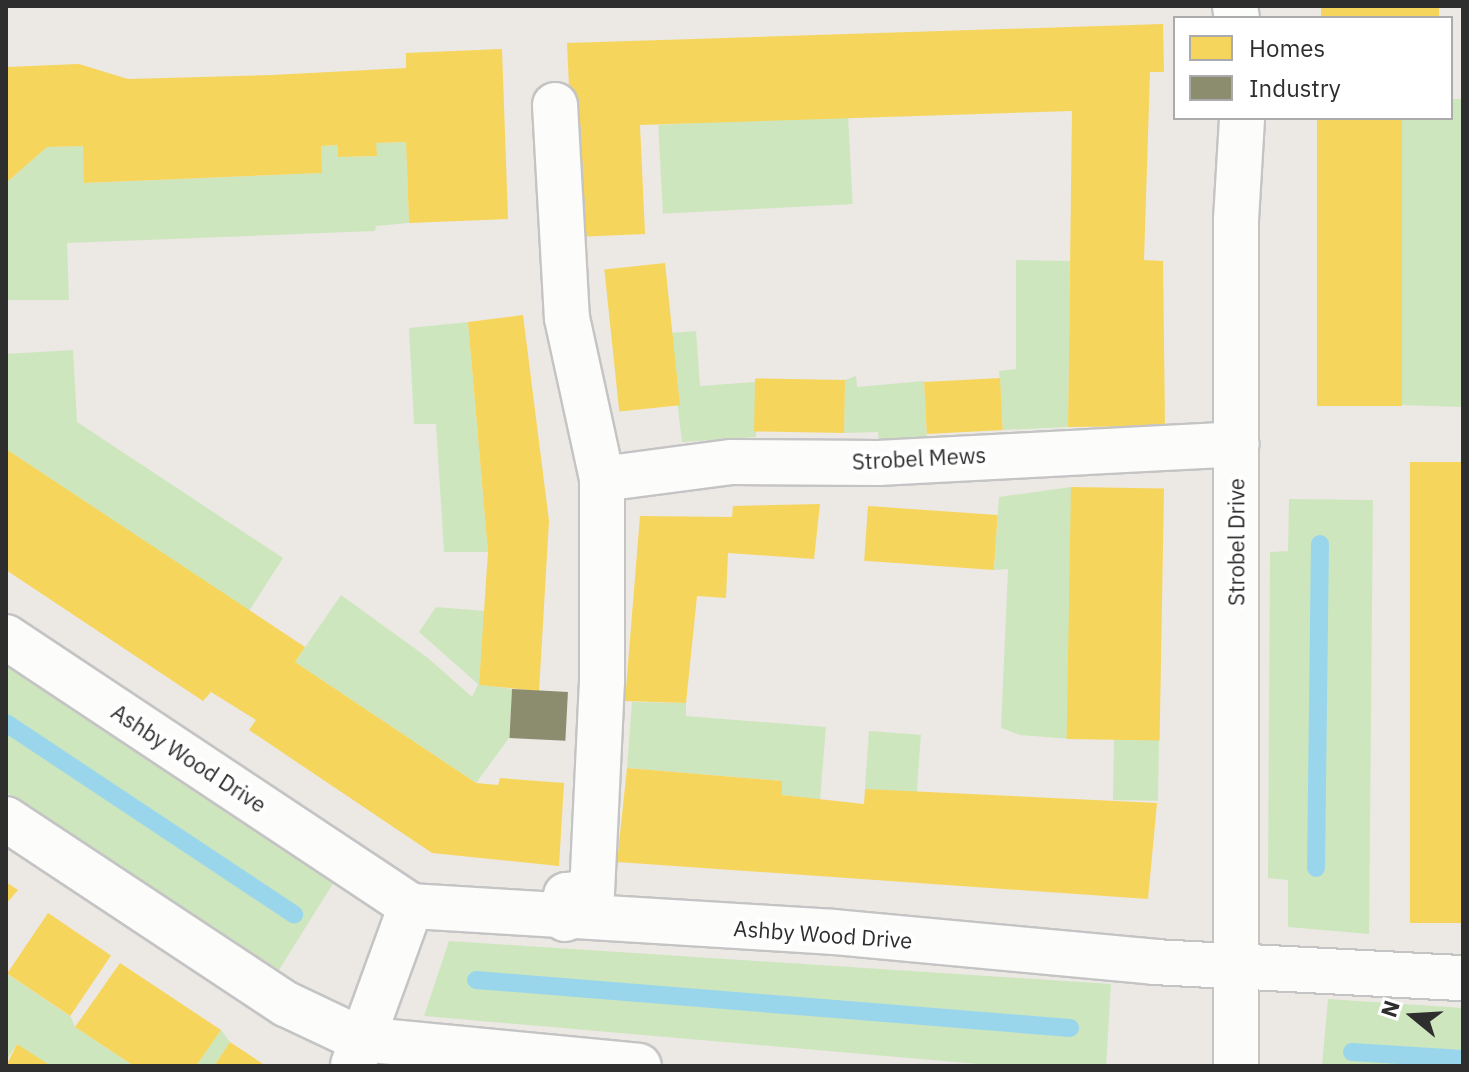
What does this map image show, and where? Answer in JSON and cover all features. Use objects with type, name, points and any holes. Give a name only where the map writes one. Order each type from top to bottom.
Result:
[{"type":"street","points":[[555,105],[567,318],[602,479],[602,681],[592,892],[566,895],[565,919]]},
{"type":"street","name":"Strobel Drive","points":[[1235,967],[1236,444],[1242,120]]},
{"type":"street","name":"Strobel Mews","points":[[602,479],[732,462],[878,463],[1236,444]]},
{"type":"street","name":"Ashby Wood Drive","points":[[6,637],[411,906],[565,919],[833,932],[1235,967],[1463,978]]},
{"type":"street","points":[[6,819],[356,1052],[639,1066]]},
{"type":"street","points":[[356,1052],[411,906]]},
{"type":"street","points":[[1235,967],[1236,1066]]},
{"type":"green space","points":[[1453,99],[1463,99],[1463,407],[1402,405],[1402,120],[1453,120]]},
{"type":"green space","points":[[848,115],[853,204],[663,214],[658,125]]},
{"type":"green space","points":[[406,142],[409,223],[376,226],[375,231],[67,243],[69,300],[6,300],[6,183],[47,147],[83,146],[85,183],[321,173],[321,146],[338,145],[338,157],[376,156],[376,143]]},
{"type":"green space","points":[[1016,260],[1070,261],[1068,427],[1003,430],[999,371],[1016,369]]},
{"type":"green space","points":[[468,322],[488,552],[444,552],[436,424],[414,424],[409,328]]},
{"type":"green space","points":[[696,331],[700,386],[755,382],[756,437],[682,442],[669,333]]},
{"type":"green space","points":[[73,350],[77,422],[283,558],[249,611],[6,449],[6,354]]},
{"type":"green space","points":[[856,376],[857,387],[924,381],[927,440],[879,442],[878,432],[844,433],[845,380]]},
{"type":"green space","points":[[1071,487],[1071,739],[1020,735],[1001,728],[1008,569],[994,570],[999,497]]},
{"type":"green space","points":[[1289,499],[1373,500],[1369,934],[1288,927],[1288,880],[1268,878],[1270,552],[1288,551]]},
{"type":"green space","points":[[341,595],[428,658],[472,697],[478,684],[419,632],[436,607],[485,611],[479,684],[512,689],[509,738],[476,783],[295,662]]},
{"type":"green space","points":[[6,662],[334,882],[277,973],[6,792]]},
{"type":"green space","points":[[632,702],[686,703],[686,716],[826,727],[820,800],[782,795],[782,781],[627,768]]},
{"type":"green space","points":[[869,731],[921,735],[917,792],[865,789]]},
{"type":"green space","points":[[1114,739],[1159,740],[1158,801],[1113,800]]},
{"type":"green space","points":[[449,941],[1111,984],[1106,1066],[1001,1066],[424,1016]]},
{"type":"green space","points":[[6,973],[71,1017],[75,1027],[134,1066],[48,1066],[17,1044],[6,1061]]},
{"type":"green space","points":[[1328,999],[1463,1008],[1463,1066],[1322,1066]]},
{"type":"green space","points":[[221,1030],[230,1042],[214,1066],[196,1066]]},
{"type":"building: Homes","points":[[1321,6],[1439,6],[1439,16],[1321,16]]},
{"type":"building: Homes","points":[[1163,24],[1164,72],[1150,72],[1144,260],[1163,261],[1165,426],[1068,427],[1072,111],[640,125],[645,234],[576,237],[567,43]]},
{"type":"building: Homes","points":[[502,49],[508,219],[409,223],[406,142],[376,143],[377,156],[338,157],[338,145],[321,146],[322,173],[84,183],[83,146],[47,147],[6,183],[7,67],[79,64],[128,79],[272,75],[406,68],[406,53]]},
{"type":"building: Homes","points":[[1317,120],[1402,120],[1402,406],[1317,406]]},
{"type":"building: Homes","points":[[665,263],[680,405],[619,412],[604,269]]},
{"type":"building: Homes","points":[[523,315],[549,521],[539,691],[479,685],[488,552],[468,322]]},
{"type":"building: Homes","points":[[755,378],[845,380],[844,433],[754,431]]},
{"type":"building: Homes","points":[[1000,378],[1003,430],[927,434],[924,382]]},
{"type":"building: Homes","points":[[6,449],[305,647],[295,662],[476,783],[498,785],[500,778],[564,783],[559,866],[432,853],[249,730],[256,720],[211,692],[203,701],[6,570]]},
{"type":"building: Homes","points":[[1410,462],[1463,462],[1463,923],[1410,923]]},
{"type":"building: Homes","points":[[1071,487],[1164,489],[1160,741],[1067,739]]},
{"type":"building: Homes","points":[[820,504],[814,559],[728,553],[726,598],[697,596],[686,703],[625,701],[640,516],[732,517],[733,506]]},
{"type":"building: Homes","points":[[868,506],[998,515],[994,570],[864,561]]},
{"type":"building: Homes","points":[[627,768],[782,781],[782,795],[864,804],[865,789],[1157,803],[1148,899],[617,862]]},
{"type":"building: Homes","points":[[6,882],[18,890],[6,904]]},
{"type":"building: Homes","points":[[48,913],[111,955],[70,1016],[7,974]]},
{"type":"building: Homes","points":[[120,963],[221,1030],[196,1066],[134,1066],[75,1027]]},
{"type":"building: Homes","points":[[230,1042],[266,1066],[214,1066]]},
{"type":"building: Homes","points":[[17,1044],[51,1066],[6,1066]]},
{"type":"building: Industry","points":[[512,689],[568,692],[565,741],[509,738]]},
{"type":"waterway","points":[[1316,868],[1320,544]]},
{"type":"waterway","points":[[6,723],[294,914]]},
{"type":"waterway","points":[[476,980],[1070,1028]]},
{"type":"waterway","points":[[1352,1052],[1463,1059]]}]
